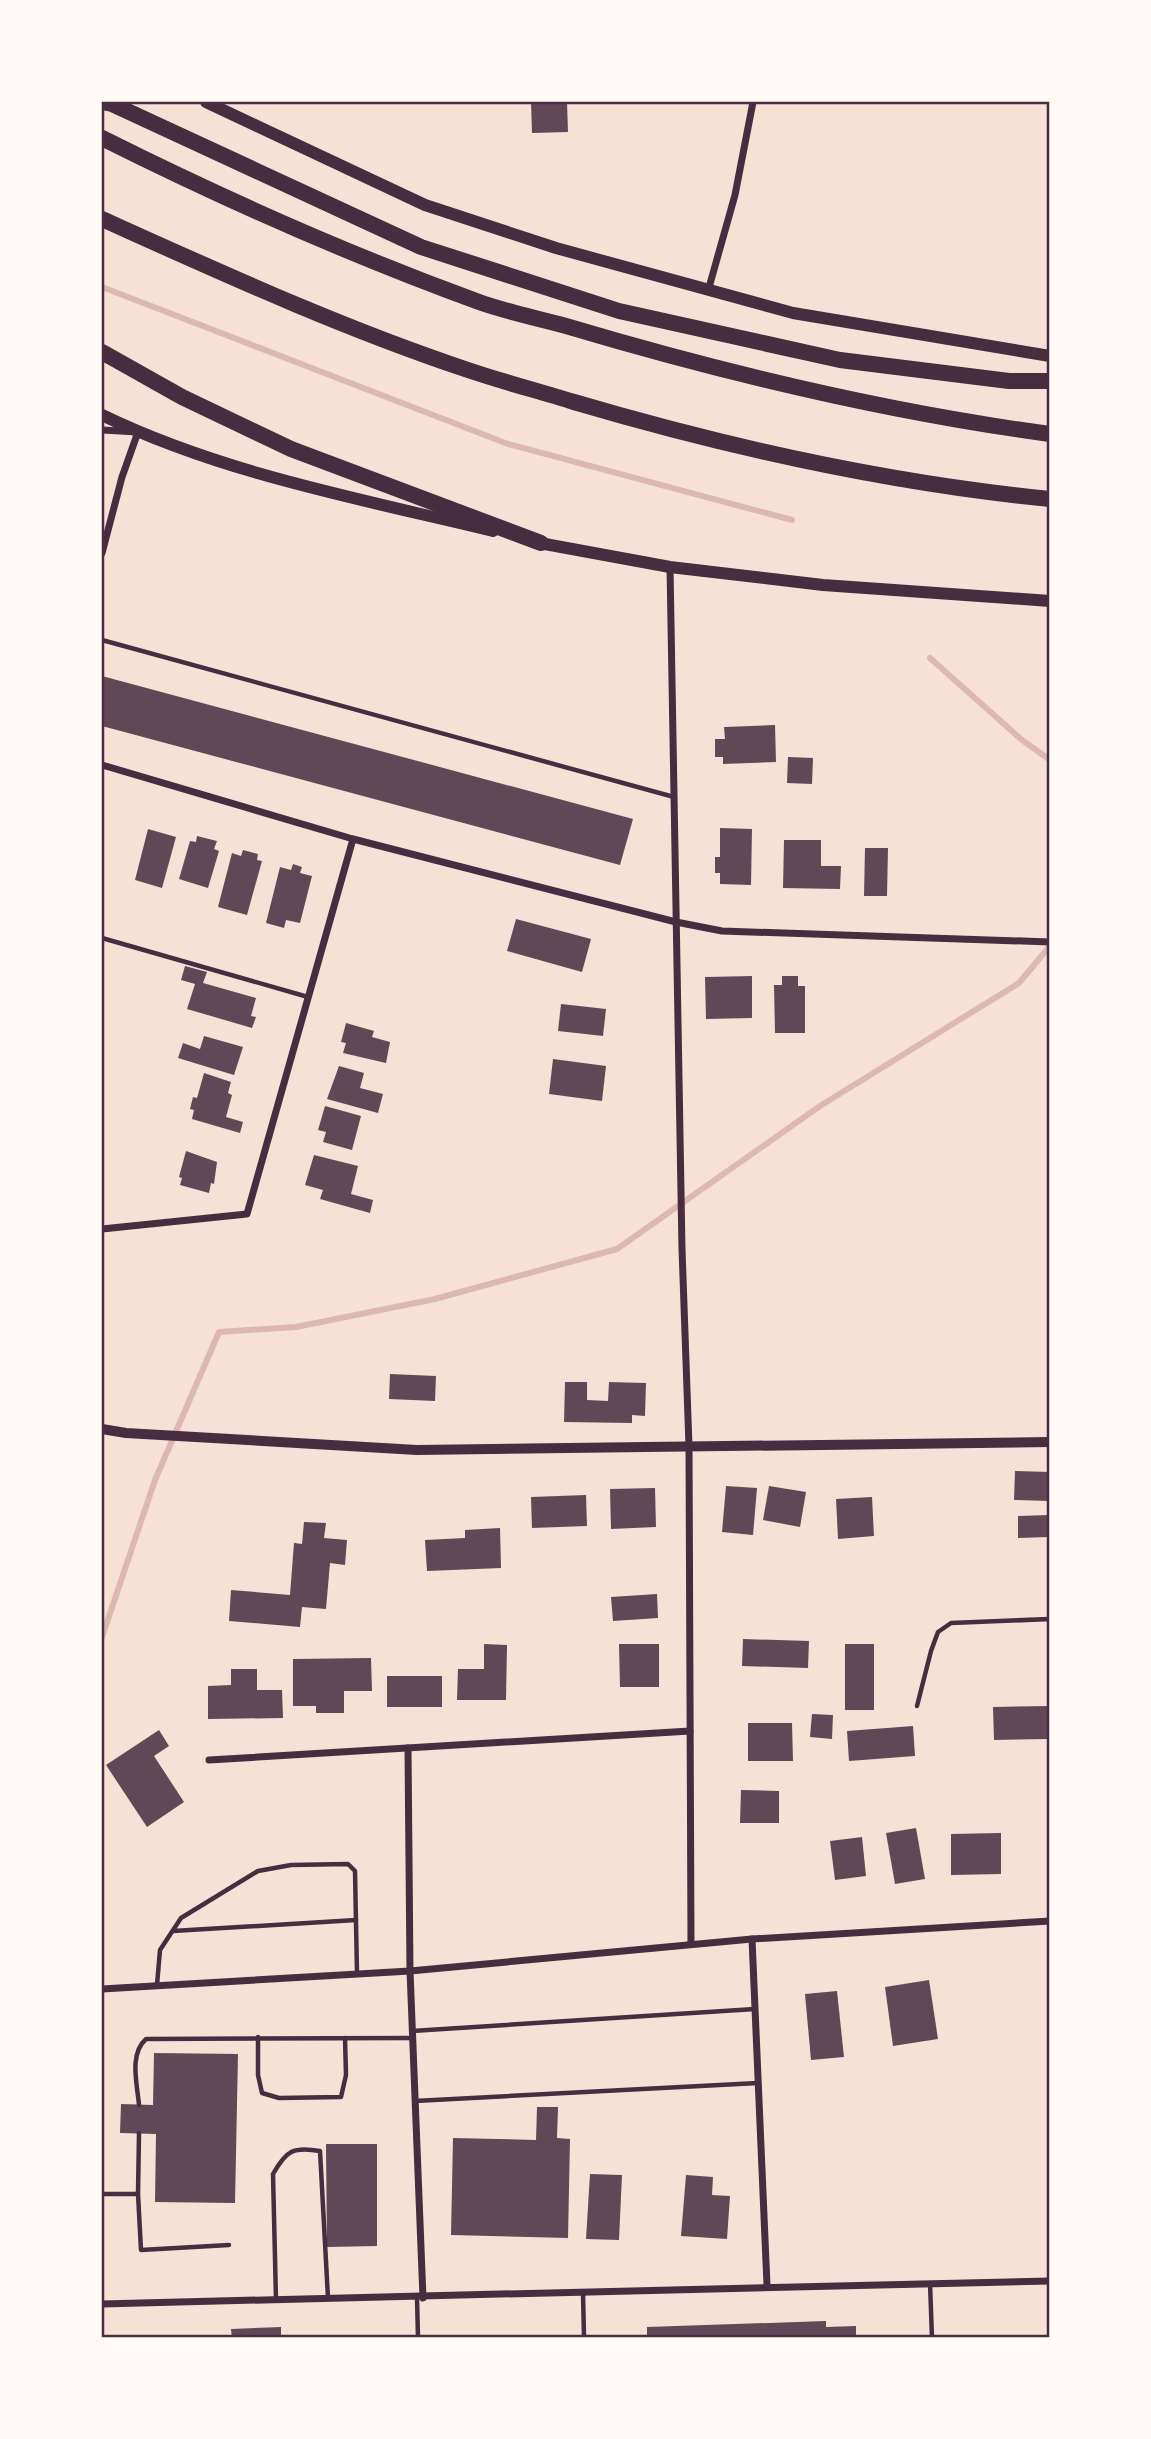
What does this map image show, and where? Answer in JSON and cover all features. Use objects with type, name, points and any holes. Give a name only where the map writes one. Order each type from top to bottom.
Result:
[{"type":"highway","points":[[102,102],[112,104],[421,247],[619,311],[840,360],[1009,382],[1049,381]]},
{"type":"highway","points":[[102,138],[218,195],[482,303],[624,344],[793,387],[989,426],[1049,434]]},
{"type":"highway","points":[[102,219],[241,282],[468,370],[655,426],[791,459],[964,491],[1049,499]]},
{"type":"highway","points":[[102,352],[181,397],[291,449],[541,543]]},
{"type":"main road","points":[[206,102],[425,205],[556,248],[793,313],[1049,356]]},
{"type":"main road","points":[[102,415],[138,432],[235,467],[541,543],[670,567],[823,585],[961,597],[1049,601]]},
{"type":"street","points":[[708,291],[735,195],[753,102]]},
{"type":"street","points":[[102,430],[138,432],[104,531],[102,553]]},
{"type":"street","points":[[670,567],[682,1249],[689,1446],[691,1944]]},
{"type":"street","points":[[102,765],[353,839],[676,922],[722,931],[1049,942]]},
{"type":"street","points":[[102,1228],[247,1214],[353,839]]},
{"type":"street","points":[[102,1429],[126,1433],[417,1450],[1049,1442]]},
{"type":"street","points":[[209,1760],[690,1731]]},
{"type":"street","points":[[408,1748],[410,1971],[420,2298]]},
{"type":"street","points":[[102,1989],[410,1971],[752,1939],[1049,1921]]},
{"type":"street","points":[[752,1939],[767,2285]]},
{"type":"street","points":[[102,2304],[420,2298],[767,2285],[1049,2281]]},
{"type":"lane","points":[[102,640],[674,797]]},
{"type":"lane","points":[[102,938],[308,997]]},
{"type":"lane","points":[[917,1706],[938,1632],[951,1623],[1049,1619]]},
{"type":"lane","points":[[157,1986],[160,1950],[181,1918],[258,1871],[291,1865],[348,1864],[355,1871],[358,1974]]},
{"type":"lane","points":[[172,1931],[356,1920]]},
{"type":"lane","points":[[139,2105],[135,2063],[139,2046],[146,2039],[413,2035],[755,2009]]},
{"type":"lane","points":[[258,2037],[258,2075],[262,2094],[279,2098],[341,2096],[346,2075],[345,2038]]},
{"type":"lane","points":[[415,2101],[758,2083]]},
{"type":"lane","points":[[139,2133],[141,2250],[229,2245]]},
{"type":"lane","points":[[276,2300],[273,2174],[283,2156],[302,2148],[320,2151],[328,2299]]},
{"type":"lane","points":[[102,2194],[138,2194]]},
{"type":"lane","points":[[930,2283],[932,2337]]},
{"type":"lane","points":[[583,2292],[584,2337]]},
{"type":"lane","points":[[418,2337],[420,2298]]},
{"type":"building","points":[[531,102],[567,102],[568,132],[532,133]]},
{"type":"building","points":[[102,676],[633,819],[620,865],[102,726]]},
{"type":"building","points":[[775,725],[776,762],[723,764],[723,757],[715,757],[715,739],[725,739],[724,727]]},
{"type":"building","points":[[788,757],[813,758],[812,784],[787,783]]},
{"type":"building","points":[[720,828],[752,829],[751,885],[720,884],[720,873],[715,873],[715,857],[720,857]]},
{"type":"building","points":[[148,829],[176,837],[162,888],[135,880]]},
{"type":"building","points":[[197,836],[217,841],[214,849],[219,851],[208,888],[179,879],[190,841],[196,842]]},
{"type":"building","points":[[784,840],[821,840],[821,866],[841,866],[840,889],[783,888]]},
{"type":"building","points":[[865,848],[888,848],[887,896],[864,896]]},
{"type":"building","points":[[243,850],[258,854],[257,860],[262,861],[247,915],[218,907],[232,853],[241,856]]},
{"type":"building","points":[[293,864],[302,867],[300,873],[312,876],[300,923],[286,920],[284,928],[266,923],[280,867],[291,870]]},
{"type":"building","points":[[516,919],[591,939],[582,972],[507,951]]},
{"type":"building","points":[[185,966],[207,972],[203,983],[256,998],[251,1016],[256,1017],[252,1028],[187,1009],[195,984],[181,980]]},
{"type":"building","points":[[752,976],[752,1018],[706,1019],[705,977]]},
{"type":"building","points":[[782,976],[798,976],[798,986],[805,986],[805,1033],[775,1033],[774,985],[782,985]]},
{"type":"building","points":[[561,1004],[606,1009],[603,1036],[558,1031]]},
{"type":"building","points":[[346,1023],[374,1031],[372,1037],[390,1042],[386,1063],[343,1053],[346,1043],[341,1042]]},
{"type":"building","points":[[204,1036],[243,1047],[234,1075],[178,1058],[183,1043],[200,1049]]},
{"type":"building","points":[[553,1059],[606,1066],[602,1101],[549,1094]]},
{"type":"building","points":[[339,1066],[364,1073],[360,1088],[383,1094],[378,1113],[327,1099]]},
{"type":"building","points":[[204,1073],[231,1082],[228,1093],[232,1095],[226,1117],[243,1122],[240,1133],[192,1119],[194,1110],[190,1109],[193,1097],[197,1098]]},
{"type":"building","points":[[325,1106],[361,1116],[352,1150],[323,1142],[326,1132],[318,1130]]},
{"type":"building","points":[[186,1151],[217,1162],[214,1184],[211,1183],[209,1193],[180,1185],[182,1178],[179,1177]]},
{"type":"building","points":[[314,1155],[358,1166],[351,1194],[373,1200],[370,1213],[320,1199],[323,1190],[305,1185]]},
{"type":"building","points":[[390,1374],[436,1376],[435,1401],[389,1399]]},
{"type":"building","points":[[565,1382],[587,1382],[587,1400],[608,1401],[609,1382],[646,1383],[645,1416],[632,1415],[632,1423],[564,1422]]},
{"type":"building","points":[[1015,1471],[1050,1472],[1050,1501],[1014,1500]]},
{"type":"building","points":[[726,1486],[757,1488],[753,1535],[722,1532]]},
{"type":"building","points":[[769,1486],[806,1492],[800,1527],[763,1520]]},
{"type":"building","points":[[655,1488],[656,1527],[611,1529],[610,1489]]},
{"type":"building","points":[[586,1495],[587,1526],[532,1528],[531,1497]]},
{"type":"building","points":[[872,1497],[874,1536],[838,1539],[836,1499]]},
{"type":"building","points":[[1050,1515],[1050,1537],[1018,1538],[1018,1516]]},
{"type":"building","points":[[304,1522],[326,1523],[324,1538],[347,1540],[345,1565],[330,1563],[326,1609],[302,1607],[300,1627],[229,1621],[231,1590],[290,1595],[294,1543],[302,1544]]},
{"type":"building","points":[[500,1528],[501,1568],[427,1571],[425,1540],[465,1538],[465,1530]]},
{"type":"building","points":[[657,1594],[658,1618],[613,1621],[611,1597]]},
{"type":"building","points":[[743,1639],[809,1641],[808,1668],[742,1666]]},
{"type":"building","points":[[484,1644],[507,1645],[506,1700],[457,1700],[458,1669],[484,1669]]},
{"type":"building","points":[[619,1644],[659,1644],[659,1687],[620,1687]]},
{"type":"building","points":[[845,1644],[874,1644],[874,1710],[845,1710]]},
{"type":"building","points":[[371,1658],[372,1691],[344,1691],[344,1713],[316,1713],[316,1706],[293,1706],[293,1659]]},
{"type":"building","points":[[231,1669],[257,1669],[257,1690],[282,1690],[283,1718],[208,1719],[208,1686],[231,1685]]},
{"type":"building","points":[[387,1676],[442,1676],[442,1707],[387,1707]]},
{"type":"building","points":[[1049,1706],[1050,1739],[994,1740],[993,1707]]},
{"type":"building","points":[[812,1714],[833,1715],[832,1739],[810,1737]]},
{"type":"building","points":[[748,1723],[792,1723],[793,1761],[748,1761]]},
{"type":"building","points":[[913,1726],[915,1756],[849,1761],[847,1731]]},
{"type":"building","points":[[159,1730],[169,1746],[154,1756],[184,1802],[147,1827],[106,1765]]},
{"type":"building","points":[[741,1790],[779,1791],[779,1823],[740,1823]]},
{"type":"building","points":[[916,1828],[925,1879],[895,1884],[886,1833]]},
{"type":"building","points":[[1001,1833],[1001,1874],[951,1875],[951,1834]]},
{"type":"building","points":[[862,1837],[866,1876],[835,1880],[830,1841]]},
{"type":"building","points":[[929,1980],[938,2039],[893,2046],[885,1987]]},
{"type":"building","points":[[837,1991],[844,2057],[811,2060],[805,1994]]},
{"type":"building","points":[[154,2053],[238,2054],[235,2203],[155,2202],[156,2134],[120,2133],[121,2104],[153,2105]]},
{"type":"building","points":[[537,2107],[558,2107],[557,2138],[570,2139],[568,2238],[451,2235],[453,2138],[536,2140]]},
{"type":"building","points":[[326,2144],[377,2144],[377,2246],[327,2247]]},
{"type":"building","points":[[590,2174],[622,2175],[619,2240],[586,2239]]},
{"type":"building","points":[[686,2175],[713,2177],[712,2195],[730,2196],[727,2239],[681,2236]]},
{"type":"building","points":[[826,2321],[826,2327],[856,2326],[856,2338],[647,2338],[647,2327]]},
{"type":"building","points":[[281,2327],[281,2338],[232,2338],[231,2329]]},
{"type":"waterway","points":[[102,287],[508,444],[792,520]]},
{"type":"waterway","points":[[930,658],[1022,740],[1050,760]]},
{"type":"waterway","points":[[102,1637],[155,1480],[219,1332],[296,1327],[435,1299],[617,1249],[820,1106],[1019,983],[1050,946]]}]
